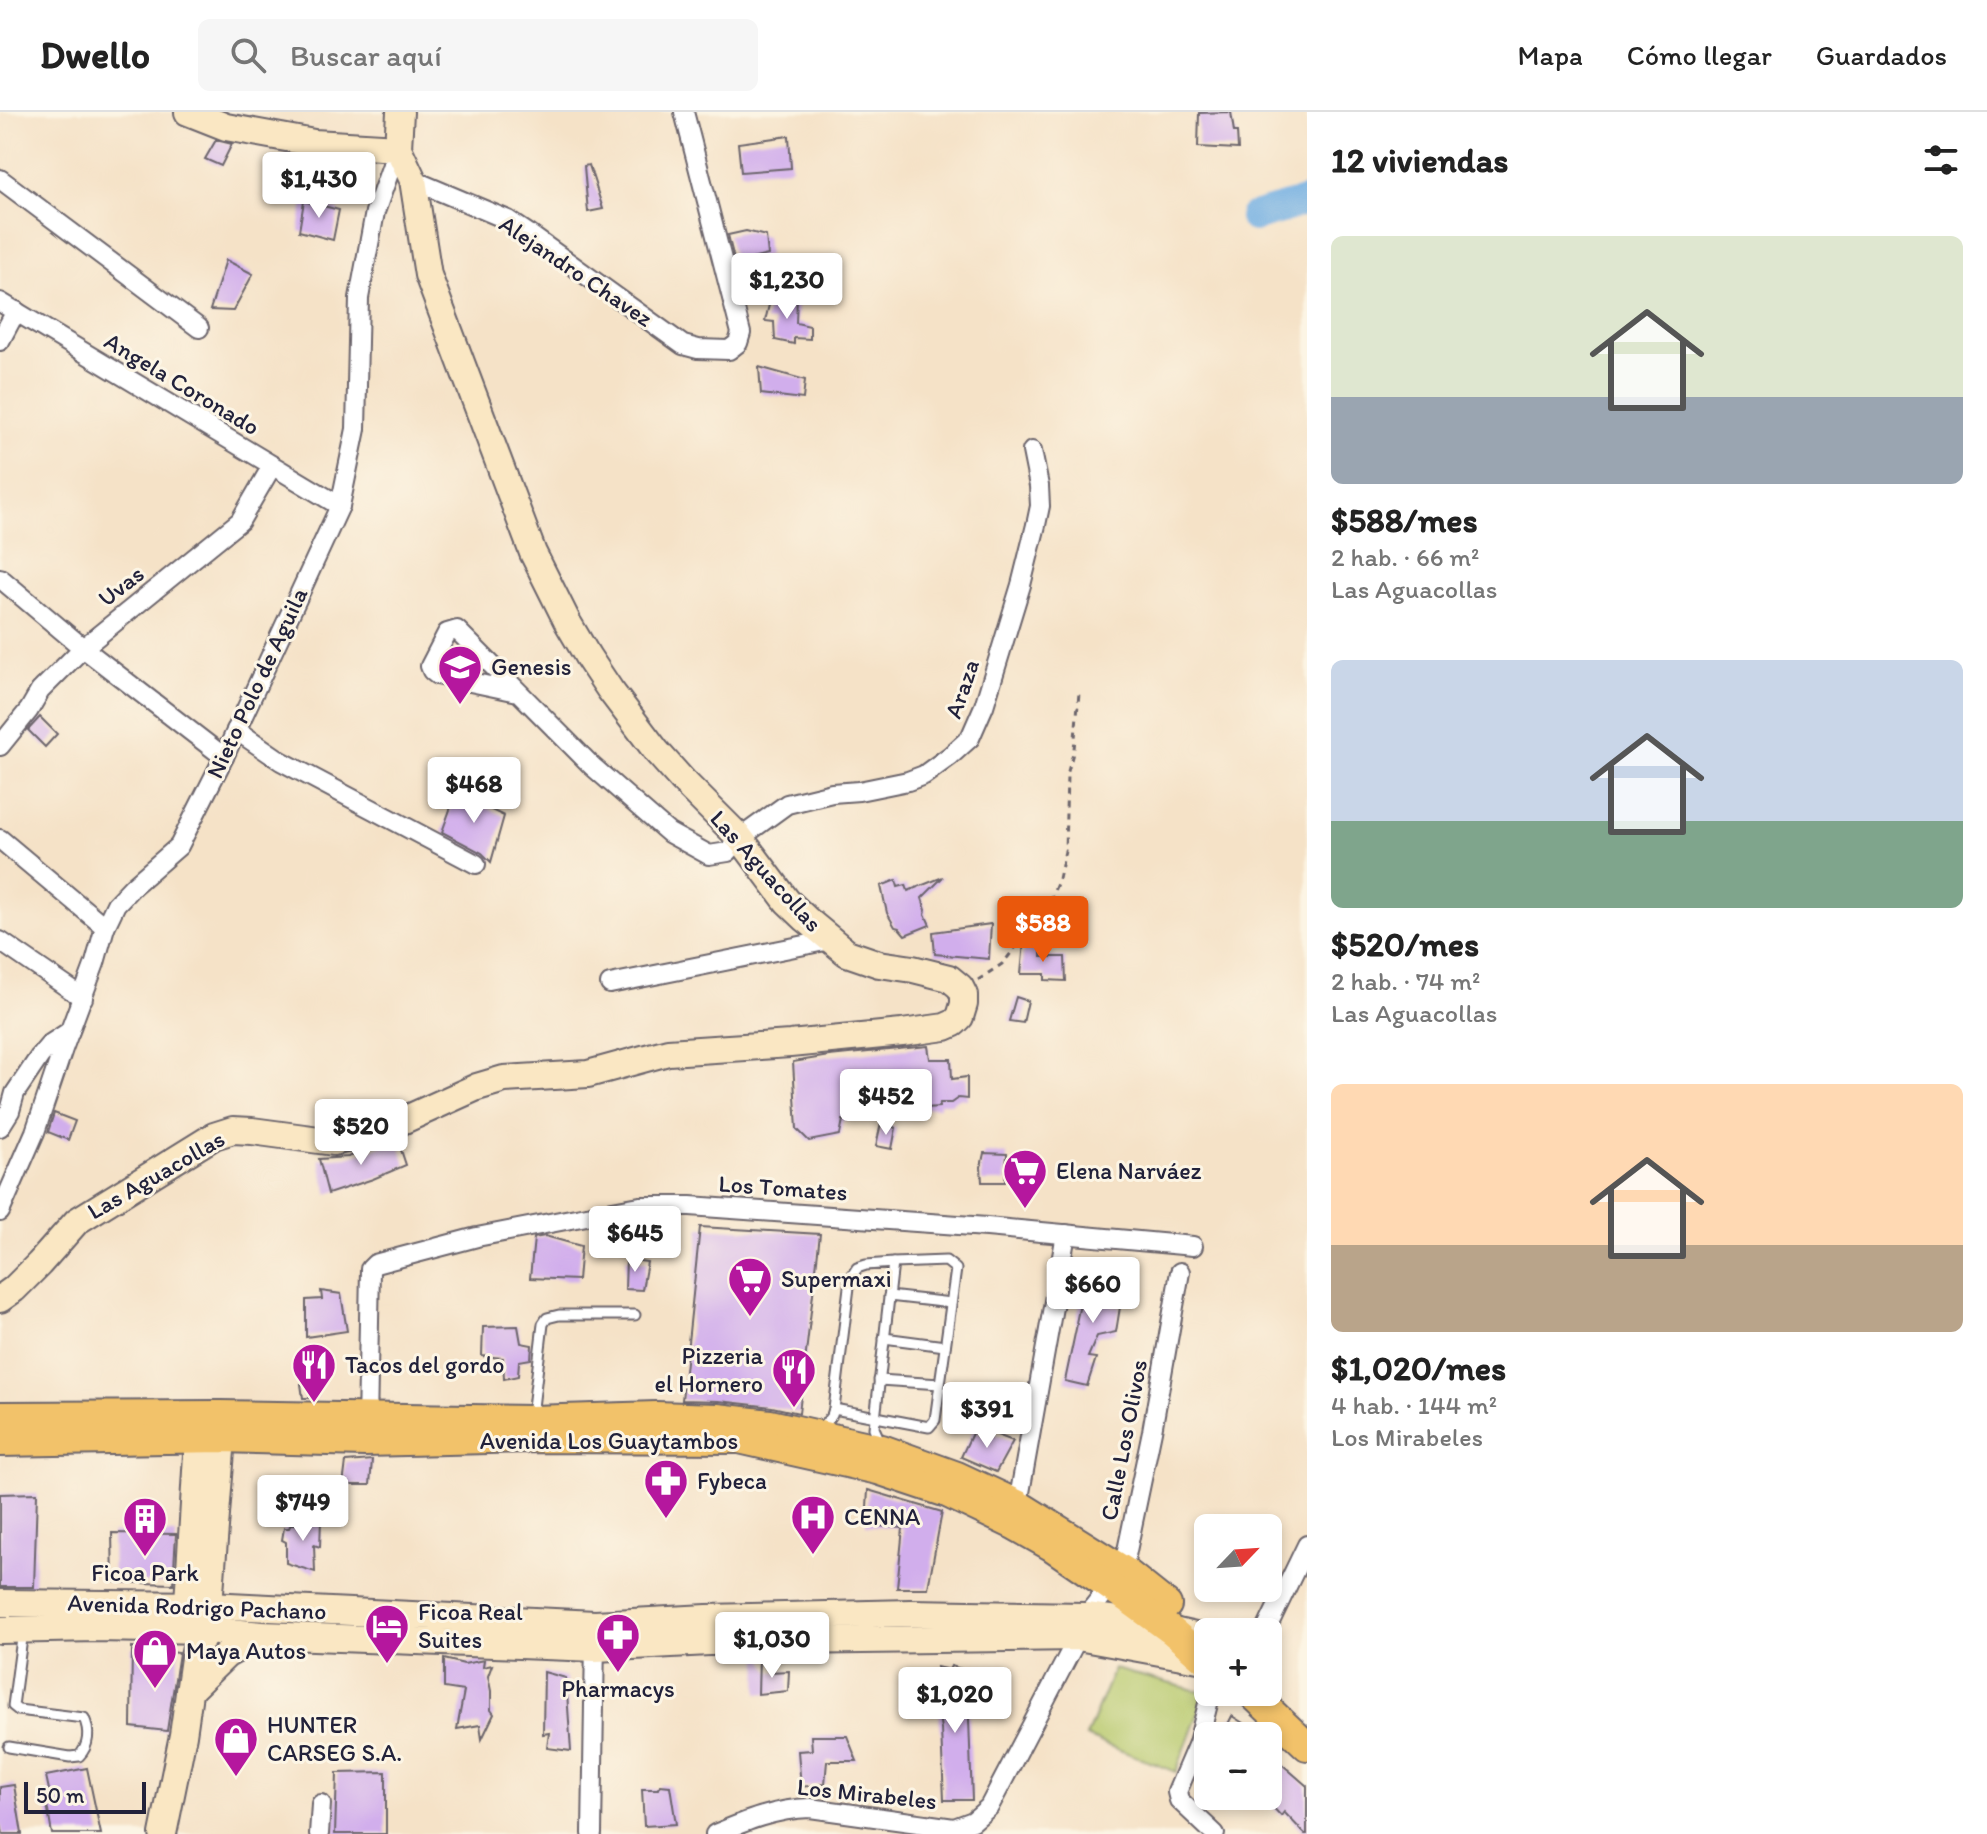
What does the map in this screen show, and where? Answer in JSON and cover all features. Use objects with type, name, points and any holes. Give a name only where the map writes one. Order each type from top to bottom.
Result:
[{"type":"main road","name":"Avenida Los Guaytambos","points":[[0,1416],[210,1427],[366,1430],[532,1429],[656,1416],[719,1429],[739,1439],[926,1465],[957,1476],[1117,1579],[1194,1640]]},
{"type":"main road","name":"Avenida Los Guaytambos","points":[[719,1429],[770,1424],[816,1435],[880,1460],[947,1493],[1016,1515]]},
{"type":"main road","name":"Avenida Los Guaytambos","points":[[0,1442],[210,1427]]},
{"type":"main road","name":"Avenida Los Guaytambos","points":[[1117,1579],[1172,1631],[1194,1643]]},
{"type":"main road","points":[[1265,1706],[1307,1746]]},
{"type":"street","points":[[188,112],[226,127],[314,143],[398,148]]},
{"type":"street","name":"Nieto Polo de Aguila","points":[[0,1212],[35,1132],[105,927],[116,904],[179,846],[224,757],[340,506],[356,429],[359,298],[375,212],[398,148],[400,112]]},
{"type":"street","name":"Alejandro Chavez","points":[[413,180],[508,220],[683,345],[729,350],[738,343],[741,333],[684,112]]},
{"type":"street","name":"Las Aguacollas","points":[[0,1299],[39,1264],[77,1221],[214,1136],[233,1130],[334,1142],[384,1129],[477,1087],[504,1079],[588,1074],[668,1052],[790,1044],[945,1027],[954,1023],[962,1013],[964,999],[957,983],[949,978],[847,953],[787,901],[740,838],[657,752],[610,690],[574,635],[518,517],[428,275],[413,180],[398,148]]},
{"type":"street","points":[[0,179],[199,328]]},
{"type":"street","points":[[0,341],[8,306]]},
{"type":"street","name":"Angela Coronado","points":[[8,306],[340,506]]},
{"type":"street","name":"Araza","points":[[518,692],[437,675],[432,671],[430,666],[447,633],[457,630],[592,766],[669,833],[709,855],[728,852],[740,838],[787,804],[832,793],[893,786],[924,775],[970,738],[984,706],[1017,600],[1040,506],[1032,451]]},
{"type":"street","name":"Uvas","points":[[0,746],[40,691],[83,648],[240,521],[272,466]]},
{"type":"street","points":[[0,578],[83,648],[224,757]]},
{"type":"street","points":[[236,730],[281,761],[476,864]]},
{"type":"street","points":[[0,839],[105,927]]},
{"type":"street","points":[[610,984],[830,940]]},
{"type":"street","points":[[0,941],[83,998]]},
{"type":"street","points":[[0,1127],[10,1111],[15,1093],[40,1056],[50,1044],[70,1030]]},
{"type":"street","name":"Los Tomates","points":[[366,1430],[370,1269],[375,1264],[521,1227],[623,1209],[690,1206],[835,1215],[1193,1246]]},
{"type":"street","points":[[1016,1515],[1066,1234]]},
{"type":"street","name":"Calle Los Olivos","points":[[1117,1579],[1152,1431],[1180,1272]]},
{"type":"street","points":[[166,1823],[183,1735],[197,1624],[210,1427]]},
{"type":"street","points":[[1272,1618],[1307,1545]]},
{"type":"street","name":"Los Mirabeles","points":[[715,1834],[753,1818],[793,1808],[954,1828],[973,1821],[989,1807],[1082,1627],[1117,1579]]},
{"type":"street","name":"Avenida Rodrigo Pachano","points":[[0,1603],[197,1624],[262,1635],[595,1636],[708,1630],[911,1626],[1082,1627],[1133,1622],[1172,1631]]},
{"type":"street","name":"Avenida Rodrigo Pachano","points":[[11,1631],[197,1624],[595,1636]]},
{"type":"street","name":"Avenida Rodrigo Pachano","points":[[1082,1627],[1194,1648]]},
{"type":"street","points":[[189,1691],[226,1655],[262,1635]]},
{"type":"street","points":[[592,1834],[595,1636]]},
{"type":"street","points":[[1207,1706],[1198,1743],[1177,1792],[1179,1800],[1215,1834]]},
{"type":"street","points":[[319,1834],[321,1804]]},
{"type":"lane","points":[[816,1435],[834,1409],[850,1279],[857,1268],[893,1263],[946,1261],[952,1264],[956,1269],[935,1420],[929,1427],[834,1409]]},
{"type":"lane","points":[[893,1263],[874,1428],[879,1439],[918,1455],[926,1465]]},
{"type":"lane","points":[[889,1296],[951,1303]]},
{"type":"lane","points":[[532,1429],[543,1324],[547,1318],[559,1315],[635,1315]]},
{"type":"lane","points":[[884,1338],[945,1346]]},
{"type":"lane","points":[[879,1380],[940,1384]]},
{"type":"lane","points":[[9,1747],[79,1756],[86,1749],[89,1727],[84,1718],[18,1710],[13,1706],[11,1631]]},
{"type":"path","points":[[962,991],[1002,964],[1048,905],[1059,879],[1065,851],[1067,775],[1074,749],[1079,693]]},
{"type":"green space","points":[[1114,1669],[1194,1690],[1194,1706],[1201,1706],[1176,1772],[1086,1737]]},
{"type":"building","points":[[1231,112],[1238,149],[1198,147],[1199,113]]},
{"type":"building","points":[[789,136],[791,168],[741,172],[738,143]]},
{"type":"building","points":[[216,140],[232,144],[221,166],[205,159]]},
{"type":"building","points":[[589,165],[603,209],[588,212],[584,166]]},
{"type":"building","points":[[304,201],[339,210],[333,240],[299,231]]},
{"type":"building","points":[[746,231],[766,236],[768,255],[735,263],[728,235]]},
{"type":"building","points":[[226,260],[253,274],[233,311],[210,310]]},
{"type":"building","points":[[784,294],[797,296],[796,323],[810,326],[810,339],[794,338],[794,344],[775,340],[774,322],[765,321],[770,301],[784,303]]},
{"type":"building","points":[[759,367],[805,380],[803,399],[761,394]]},
{"type":"building","points":[[40,717],[57,734],[45,747],[28,730]]},
{"type":"building","points":[[456,793],[504,816],[491,862],[482,853],[442,832]]},
{"type":"building","points":[[943,877],[922,898],[930,925],[905,935],[895,927],[887,913],[881,886],[896,880],[898,887],[906,885],[908,891]]},
{"type":"building","points":[[991,924],[989,959],[935,954],[933,932]]},
{"type":"building","points":[[1024,942],[1041,946],[1041,957],[1065,957],[1066,981],[1045,980],[1045,974],[1021,974]]},
{"type":"building","points":[[1016,997],[1028,1001],[1023,1023],[1009,1021]]},
{"type":"building","points":[[928,1046],[930,1059],[951,1059],[952,1079],[967,1077],[967,1099],[940,1103],[939,1107],[855,1113],[868,1118],[843,1120],[840,1135],[809,1141],[797,1129],[793,1062]]},
{"type":"building","points":[[54,1113],[75,1121],[68,1140],[48,1132]]},
{"type":"building","points":[[881,1123],[896,1128],[892,1149],[876,1146]]},
{"type":"building","points":[[398,1141],[406,1165],[328,1194],[319,1159],[348,1157]]},
{"type":"building","points":[[984,1153],[1007,1154],[1005,1182],[982,1182]]},
{"type":"building","name":"Supermaxi","points":[[700,1227],[820,1234],[799,1413],[719,1401],[682,1400]]},
{"type":"building","points":[[545,1236],[581,1246],[578,1280],[530,1278],[534,1238]]},
{"type":"building","points":[[626,1259],[647,1262],[642,1290],[625,1289]]},
{"type":"building","points":[[1097,1265],[1118,1270],[1111,1305],[1120,1307],[1116,1332],[1097,1336],[1088,1357],[1096,1358],[1087,1386],[1065,1381],[1081,1299],[1089,1301]]},
{"type":"building","points":[[321,1291],[341,1294],[347,1331],[306,1337],[306,1300],[322,1299]]},
{"type":"building","points":[[518,1326],[521,1343],[532,1345],[531,1359],[519,1361],[518,1376],[504,1379],[503,1358],[482,1356],[483,1327]]},
{"type":"building","points":[[301,1384],[318,1385],[317,1398],[303,1398]]},
{"type":"building","points":[[974,1429],[990,1439],[992,1433],[1013,1441],[996,1472],[961,1457]]},
{"type":"building","points":[[372,1460],[370,1485],[343,1485],[346,1462]]},
{"type":"building","points":[[868,1490],[942,1512],[928,1588],[897,1588],[903,1528],[866,1525]]},
{"type":"building","points":[[37,1493],[34,1587],[0,1587],[0,1494]]},
{"type":"building","points":[[305,1519],[321,1519],[320,1547],[314,1545],[315,1572],[286,1563],[286,1542],[282,1540],[284,1528],[289,1528],[291,1524],[303,1524]]},
{"type":"building","name":"Ficoa Park","points":[[112,1533],[176,1534],[173,1584],[113,1582]]},
{"type":"building","name":"Maya Autos","points":[[132,1647],[179,1653],[167,1731],[131,1727]]},
{"type":"building","points":[[759,1657],[763,1657],[770,1672],[789,1671],[788,1691],[758,1694]]},
{"type":"building","points":[[444,1659],[464,1664],[484,1660],[483,1667],[492,1665],[488,1676],[494,1714],[482,1739],[480,1725],[457,1729],[464,1691],[444,1688]]},
{"type":"building","points":[[951,1666],[969,1671],[959,1687],[968,1693],[972,1800],[944,1800],[937,1667],[949,1670]]},
{"type":"building","points":[[544,1672],[566,1678],[571,1751],[547,1748],[549,1733],[543,1734]]},
{"type":"building","points":[[811,1736],[847,1736],[857,1761],[827,1761],[825,1784],[801,1787],[798,1751],[812,1750]]},
{"type":"building","points":[[1282,1764],[1307,1786],[1307,1834],[1284,1812],[1281,1816],[1275,1810],[1282,1810]]},
{"type":"building","points":[[87,1768],[101,1834],[52,1834],[47,1805],[52,1804],[46,1776]]},
{"type":"building","points":[[386,1772],[386,1834],[335,1834],[337,1773]]},
{"type":"building","points":[[14,1785],[22,1834],[3,1834],[0,1787]]},
{"type":"building","points":[[660,1785],[670,1786],[676,1824],[644,1826],[642,1789],[659,1789]]},
{"type":"waterway","points":[[1254,217],[1307,201]]},
{"type":"place","name":"Genesis","points":[[460,706]]},
{"type":"place","name":"Elena Narváez","points":[[1025,1210]]},
{"type":"place","name":"Supermaxi","points":[[750,1318]]},
{"type":"place","name":"Tacos del gordo","points":[[314,1404]]},
{"type":"place","name":"Pizzeria el Hornero","points":[[794,1409]]},
{"type":"place","name":"Fybeca","points":[[666,1520]]},
{"type":"place","name":"CENNA","points":[[813,1556]]},
{"type":"place","name":"Ficoa Park","points":[[145,1558]]},
{"type":"place","name":"Ficoa Real Suites","points":[[387,1665]]},
{"type":"place","name":"Pharmacys","points":[[618,1674]]},
{"type":"place","name":"Maya Autos","points":[[155,1690]]},
{"type":"place","name":"HUNTER CARSEG S.A.","points":[[236,1778]]}]
